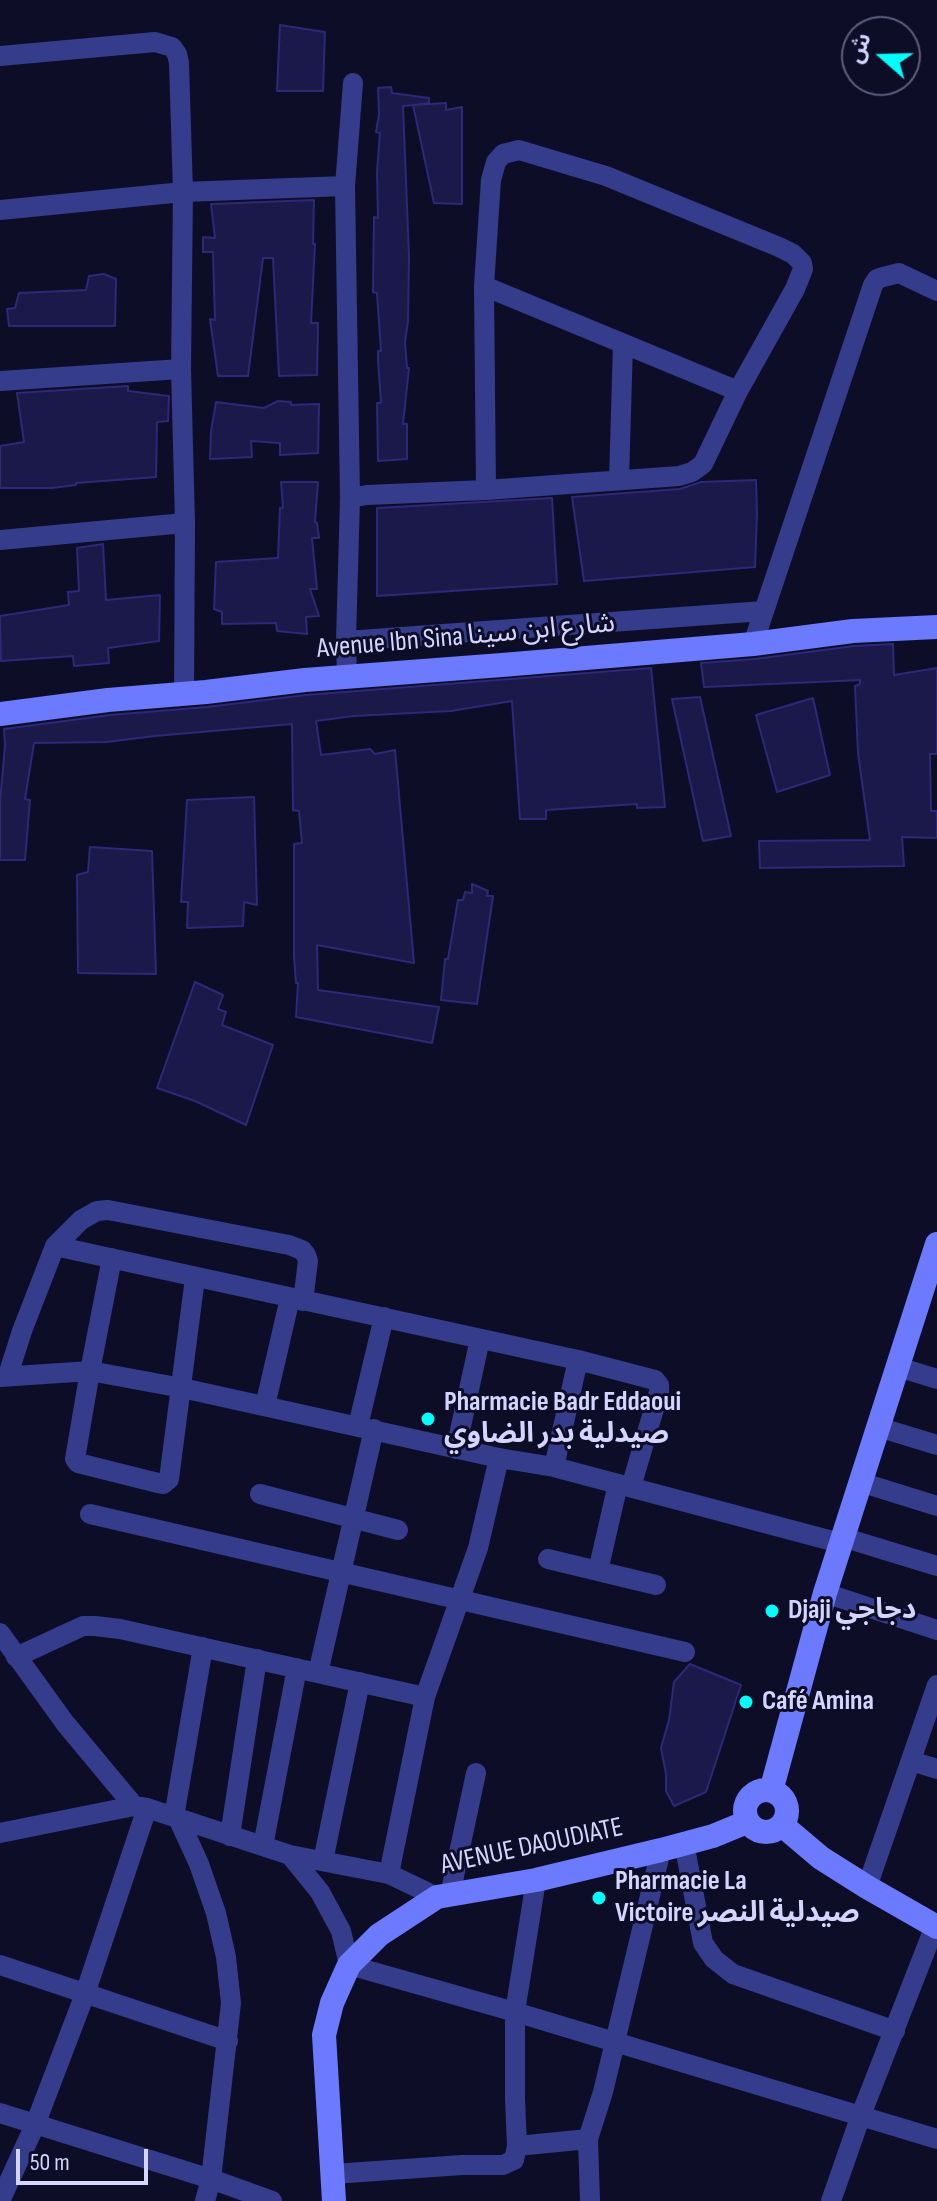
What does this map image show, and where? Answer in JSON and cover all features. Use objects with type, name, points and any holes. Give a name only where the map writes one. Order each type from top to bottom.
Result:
[{"type":"street","points":[[0,56],[155,42],[172,47],[177,54],[183,192],[184,694]]},
{"type":"street","points":[[347,677],[350,498],[345,186],[353,83]]},
{"type":"street","points":[[350,498],[367,495],[486,490],[679,476],[692,472],[703,464],[738,391],[795,289],[803,269],[802,263],[779,247],[606,176],[519,150],[503,154],[496,162],[491,180],[484,286],[486,490]]},
{"type":"street","points":[[0,210],[183,192],[345,186]]},
{"type":"street","points":[[753,644],[873,285],[883,277],[899,273],[937,291]]},
{"type":"street","points":[[484,286],[738,391]]},
{"type":"street","points":[[619,480],[623,344]]},
{"type":"street","points":[[0,381],[181,369]]},
{"type":"street","points":[[0,540],[185,523]]},
{"type":"street","points":[[346,641],[764,611]]},
{"type":"street","name":"Avenue Ibn Sina شارع ابن سينا","points":[[0,714],[108,700],[347,677],[753,644],[853,631],[937,627]]},
{"type":"street","points":[[265,1406],[308,1261],[302,1250],[108,1210],[97,1211],[81,1220],[55,1246],[4,1376],[90,1371],[182,1388],[456,1449],[554,1467],[937,1566]]},
{"type":"street","points":[[771,1791],[841,1540],[937,1244]]},
{"type":"street","points":[[55,1246],[578,1360],[655,1380],[659,1392],[598,1571]]},
{"type":"street","points":[[112,1258],[76,1461],[163,1484],[169,1479],[195,1278]]},
{"type":"street","points":[[318,1673],[353,1517],[384,1317]]},
{"type":"street","points":[[456,1449],[480,1339]]},
{"type":"street","points":[[554,1467],[578,1360]]},
{"type":"street","points":[[898,1367],[937,1379]]},
{"type":"street","points":[[878,1427],[937,1445]]},
{"type":"street","points":[[389,1874],[425,1697],[478,1548],[499,1458]]},
{"type":"street","points":[[860,1482],[937,1506]]},
{"type":"street","points":[[260,1494],[398,1530]]},
{"type":"street","points":[[90,1514],[685,1652]]},
{"type":"street","points":[[548,1559],[656,1585]]},
{"type":"street","points":[[825,1593],[937,1630]]},
{"type":"street","points":[[16,1657],[83,1626],[120,1629],[425,1697]]},
{"type":"street","points":[[0,1633],[65,1723],[140,1807]]},
{"type":"street","points":[[203,1647],[176,1818],[199,1864],[216,1913],[226,1957],[231,2003],[211,2179],[205,2201]]},
{"type":"street","points":[[230,1836],[257,1659]]},
{"type":"street","points":[[263,1846],[297,1668]]},
{"type":"street","points":[[323,1861],[360,1682]]},
{"type":"street","points":[[867,1887],[937,1685]]},
{"type":"street","points":[[911,1761],[937,1769]]},
{"type":"street","points":[[0,1833],[140,1807],[290,1855],[389,1874],[443,1896],[476,1773]]},
{"type":"street","points":[[761,1790],[771,1791],[779,1794],[784,1801],[786,1817],[774,1831],[764,1832],[747,1822],[744,1813],[752,1795],[761,1790]]},
{"type":"street","points":[[0,2201],[35,2125],[85,1994],[140,1807]]},
{"type":"street","name":"AVENUE DAOUDIATE","points":[[334,2201],[324,2035],[332,2003],[349,1965],[379,1935],[443,1896],[536,1880],[672,1847],[713,1836],[747,1822]]},
{"type":"street","points":[[782,1825],[821,1858],[936,1926],[861,2115],[831,2201]]},
{"type":"street","points":[[672,1847],[703,1943],[714,1959],[733,1974],[895,2031]]},
{"type":"street","points":[[590,2201],[588,2139],[672,1847]]},
{"type":"street","points":[[290,1855],[320,1892],[341,1931],[349,1965],[937,2139]]},
{"type":"street","points":[[333,2174],[503,2165],[514,2160],[517,2146],[515,2012],[536,1880]]},
{"type":"street","points":[[0,1965],[228,2041]]},
{"type":"street","points":[[0,2113],[272,2201]]},
{"type":"street","points":[[517,2146],[588,2139]]},
{"type":"building","points":[[280,25],[325,32],[323,91],[277,91]]},
{"type":"building","points":[[391,87],[392,93],[429,98],[429,103],[414,105],[446,103],[446,110],[462,107],[462,204],[434,203],[413,105],[403,106],[409,256],[405,342],[409,368],[403,424],[407,424],[407,459],[378,461],[377,403],[381,403],[378,351],[381,351],[377,293],[373,292],[380,133],[376,132],[378,88]]},
{"type":"building","points":[[314,200],[311,323],[318,323],[317,375],[279,376],[273,258],[263,258],[248,376],[218,376],[210,319],[215,320],[213,252],[203,252],[203,237],[215,238],[211,204]]},
{"type":"building","points":[[104,274],[116,279],[115,326],[9,326],[7,309],[15,308],[19,293],[86,290],[89,276]]},
{"type":"building","points":[[128,386],[128,391],[169,396],[168,421],[157,422],[156,477],[76,483],[52,488],[0,488],[0,446],[24,442],[17,393]]},
{"type":"building","points":[[278,401],[291,402],[291,405],[319,404],[318,453],[280,455],[280,443],[251,441],[252,457],[210,459],[216,402],[264,408]]},
{"type":"building","points":[[756,480],[755,567],[584,581],[572,497],[680,489],[701,482]]},
{"type":"building","points":[[281,482],[318,482],[315,522],[319,538],[312,538],[317,589],[310,589],[319,616],[306,617],[307,634],[277,631],[276,623],[222,624],[222,612],[214,609],[216,562],[278,558],[280,508],[283,508]]},
{"type":"building","points":[[552,498],[557,584],[377,596],[377,508]]},
{"type":"building","points":[[103,544],[106,600],[160,595],[159,641],[108,648],[109,663],[74,666],[73,656],[1,661],[0,616],[69,605],[68,592],[79,591],[77,548]]},
{"type":"building","points":[[893,644],[894,675],[937,668],[937,754],[930,754],[931,811],[937,811],[937,838],[902,837],[904,866],[760,868],[759,841],[870,840],[858,753],[855,686],[860,684],[860,680],[704,687],[701,663]]},
{"type":"building","points":[[651,668],[665,807],[637,808],[637,804],[546,810],[546,819],[520,819],[512,701],[451,711],[316,721],[321,755],[370,749],[375,754],[395,750],[414,963],[317,945],[318,990],[439,1007],[432,1043],[296,1017],[294,844],[302,843],[299,811],[293,810],[292,724],[106,742],[34,743],[25,799],[30,800],[25,860],[0,860],[4,729],[306,695]]},
{"type":"building","points":[[700,697],[731,836],[703,841],[672,699]]},
{"type":"building","points":[[813,698],[830,775],[777,792],[756,715]]},
{"type":"building","points":[[254,797],[257,905],[244,902],[243,926],[187,928],[188,902],[181,902],[187,800]]},
{"type":"building","points":[[90,847],[152,851],[156,974],[78,973],[77,875],[88,872]]},
{"type":"building","points":[[472,884],[488,891],[487,896],[493,896],[477,1004],[441,1000],[445,959],[448,959],[458,900],[463,900],[465,892],[472,893]]},
{"type":"building","points":[[195,982],[223,995],[218,1009],[226,1012],[222,1025],[273,1045],[246,1125],[195,1101],[157,1088]]},
{"type":"building","points":[[690,1664],[741,1685],[706,1792],[674,1806],[666,1791],[661,1748],[669,1720],[674,1682]]},
{"type":"place","name":"Pharmacie Badr Eddaoui صيدلية بدر الضاوي","points":[[428,1419]]},
{"type":"place","name":"Djaji دجاجي","points":[[772,1611]]},
{"type":"place","name":"Café Amina","points":[[746,1702]]},
{"type":"place","name":"Pharmacie La Victoire صيدلية النصر","points":[[599,1898]]}]
